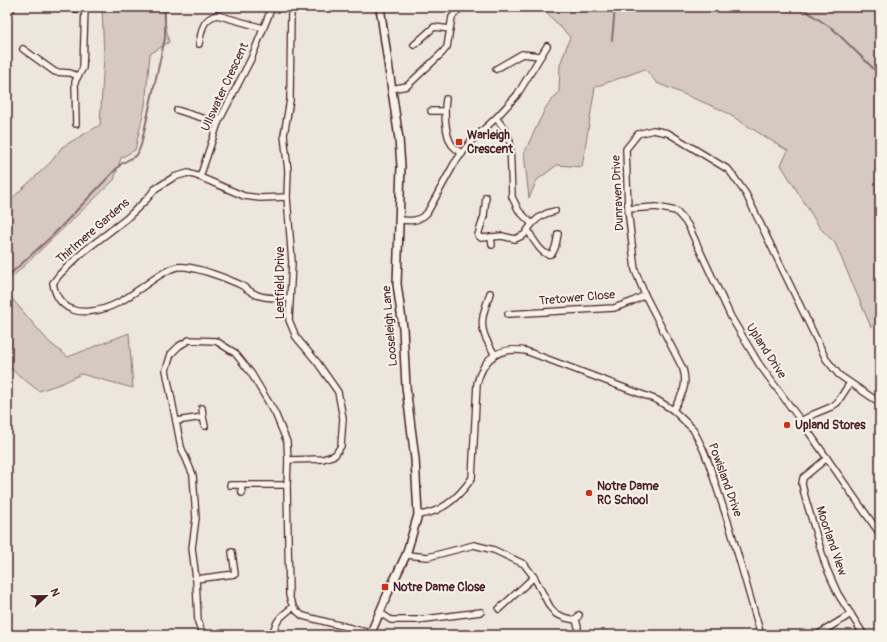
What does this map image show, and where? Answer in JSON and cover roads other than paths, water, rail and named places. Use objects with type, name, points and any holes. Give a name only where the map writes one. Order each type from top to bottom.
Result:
[{"type":"main road","points":[[7,11],[11,7]]},
{"type":"street","points":[[69,7],[77,9],[85,7],[83,68],[75,82],[76,124]]},
{"type":"street","name":"Ullswater Crescent","points":[[200,177],[218,123],[250,60],[272,7]]},
{"type":"street","name":"Leatfield Drive","points":[[288,460],[323,459],[335,455],[341,446],[343,418],[338,392],[317,362],[296,338],[289,320],[292,262],[287,197],[288,171],[284,135],[290,100],[291,7]]},
{"type":"street","name":"Looseleigh Lane","points":[[370,634],[406,555],[418,515],[415,459],[406,387],[403,328],[397,284],[401,166],[399,139],[380,7]]},
{"type":"street","points":[[391,89],[407,86],[442,53],[447,47],[452,17],[461,7]]},
{"type":"street","points":[[199,44],[204,24],[210,17],[217,15],[263,28]]},
{"type":"street","points":[[414,45],[434,27],[450,30]]},
{"type":"street","points":[[399,220],[411,222],[422,218],[432,207],[445,179],[471,141],[496,118],[516,95],[547,46]]},
{"type":"street","points":[[23,49],[54,72],[70,73],[78,76]]},
{"type":"street","points":[[496,69],[522,54],[540,56]]},
{"type":"street","points":[[446,99],[444,111],[450,141],[453,147],[462,154]]},
{"type":"street","points":[[177,110],[218,123]]},
{"type":"street","points":[[431,111],[444,111]]},
{"type":"street","points":[[496,118],[507,132],[510,142],[512,197],[519,211],[532,224]]},
{"type":"street","name":"Dunraven Drive","points":[[673,410],[680,398],[686,378],[683,369],[645,296],[635,270],[628,209],[626,149],[638,134],[652,130],[668,133],[728,170],[746,194],[826,358],[839,375],[880,403]]},
{"type":"street","name":"Thirlmere Gardens","points":[[287,197],[260,198],[244,196],[188,173],[174,177],[155,189],[126,219],[83,252],[60,274],[53,283],[55,292],[60,301],[64,306],[76,312],[106,309],[127,298],[161,274],[177,267],[189,267],[217,275],[240,285],[257,295],[270,298],[290,298]]},
{"type":"street","points":[[486,197],[485,211],[478,235],[480,238],[502,236],[516,239],[524,235],[539,217],[555,211]]},
{"type":"street","name":"Upland Drive","points":[[628,209],[656,207],[676,211],[688,225],[731,317],[759,364],[880,534]]},
{"type":"street","points":[[528,230],[538,247],[545,254],[549,255],[554,251],[558,234]]},
{"type":"street","points":[[491,237],[492,245]]},
{"type":"street","points":[[418,515],[428,514],[441,508],[464,489],[472,478],[480,373],[484,366],[495,355],[486,341],[483,330],[483,317],[490,293]]},
{"type":"street","name":"Tretower Close","points":[[508,314],[614,308],[645,296]]},
{"type":"street","points":[[203,635],[198,622],[196,579],[192,548],[196,518],[193,475],[181,447],[166,370],[171,354],[179,346],[189,340],[216,341],[235,353],[251,373],[275,413],[287,442],[289,595],[293,607],[303,616],[370,634]]},
{"type":"street","name":"Powisland Drive","points":[[495,355],[510,349],[526,351],[657,400],[673,410],[692,430],[709,464],[731,531],[761,635]]},
{"type":"street","points":[[801,421],[837,403],[850,383]]},
{"type":"street","points":[[202,408],[205,426]]},
{"type":"street","points":[[176,421],[204,417]]},
{"type":"street","name":"Moorland View","points":[[827,458],[803,478],[802,484],[826,567],[838,594],[864,635]]},
{"type":"street","points":[[230,485],[287,485]]},
{"type":"street","points":[[242,485],[242,493]]},
{"type":"street","points":[[406,555],[428,557],[474,545],[494,550],[524,564],[534,577],[550,607],[556,614],[566,618],[578,618],[578,627]]},
{"type":"street","points":[[196,579],[235,574],[232,552]]},
{"type":"street","points":[[499,609],[534,577]]},
{"type":"street","points":[[272,635],[276,623],[282,615],[293,607]]},
{"type":"street","points":[[380,612],[391,620],[405,620],[481,612]]},
{"type":"street","points":[[817,635],[851,614]]},
{"type":"street","points":[[7,632],[17,635]]},
{"type":"waterway","points":[[7,277],[53,235],[121,164],[137,155],[141,145],[165,38],[165,7]]},
{"type":"waterway","points":[[612,40],[615,7]]},
{"type":"waterway","points":[[800,7],[833,29],[880,75]]},
{"type":"place","name":"Warleigh Crescent","points":[[459,142]]},
{"type":"place","name":"Upland Stores","points":[[787,425]]},
{"type":"place","name":"Notre Dame RC School","points":[[589,493]]},
{"type":"place","name":"Notre Dame Close","points":[[385,587]]}]
